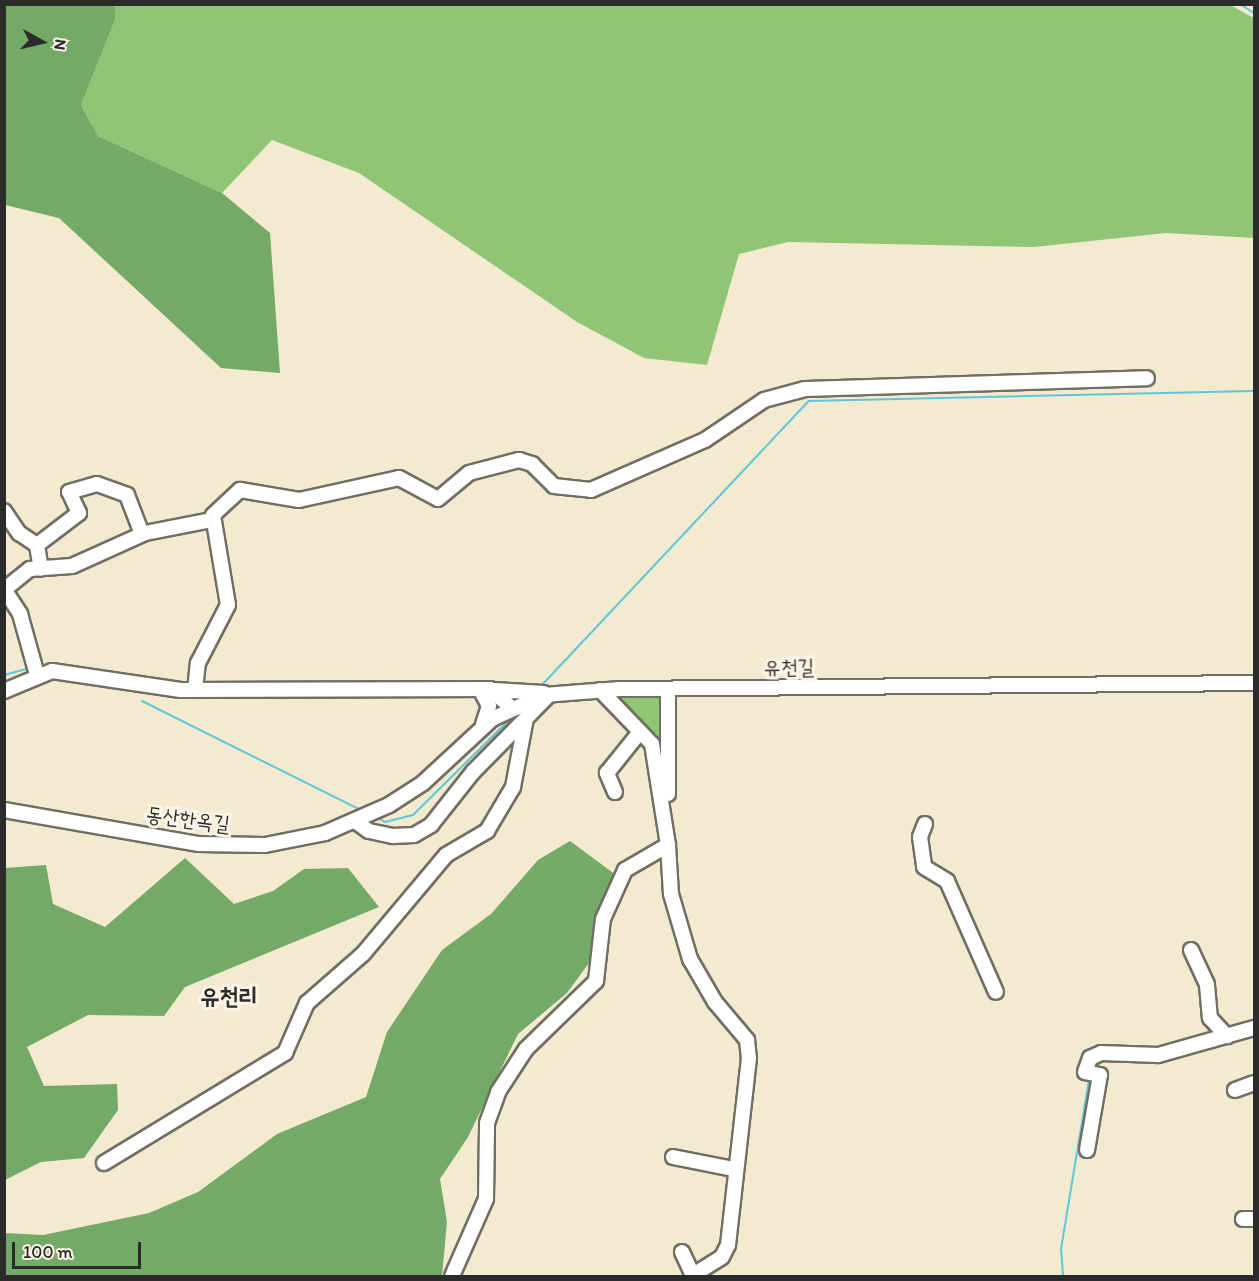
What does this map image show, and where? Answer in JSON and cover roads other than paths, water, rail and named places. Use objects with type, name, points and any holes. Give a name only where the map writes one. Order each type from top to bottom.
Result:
[{"type":"street","points":[[37,675],[20,614],[5,589],[21,573],[78,565],[142,534],[212,520],[240,490],[299,500],[399,478],[438,499],[469,473],[513,461],[532,464],[561,489],[591,490],[705,440],[764,400],[805,389],[1147,378]]},
{"type":"street","points":[[37,545],[79,513],[69,492],[97,484],[127,495],[142,534]]},
{"type":"street","points":[[4,511],[19,533],[37,545],[41,569]]},
{"type":"street","points":[[195,690],[198,663],[228,605],[212,520]]},
{"type":"street","points":[[4,691],[37,675],[52,671],[195,690],[485,689],[550,694]]},
{"type":"street","name":"유천길","points":[[365,817],[423,783],[482,728],[512,708],[550,694],[600,690],[1254,683]]},
{"type":"street","points":[[485,689],[512,708]]},
{"type":"street","points":[[482,728],[489,706],[485,689]]},
{"type":"street","points":[[666,807],[672,772],[668,689]]},
{"type":"street","points":[[600,690],[640,732],[656,753],[666,807],[671,894],[690,959],[715,1002],[747,1040],[733,1169],[728,1245],[722,1257],[693,1276],[682,1252]]},
{"type":"street","points":[[365,817],[369,831],[393,836],[414,835],[431,825],[550,694]]},
{"type":"street","points":[[104,1163],[285,1053],[307,1003],[363,954],[446,855],[487,831],[513,787],[526,718]]},
{"type":"street","points":[[615,792],[607,773],[640,732]]},
{"type":"street","name":"동산한옥길","points":[[4,810],[237,846],[313,836],[365,817]]},
{"type":"street","points":[[925,824],[920,837],[924,867],[947,880],[996,992]]},
{"type":"street","points":[[452,1276],[486,1199],[487,1122],[498,1092],[526,1049],[596,981],[603,918],[625,870],[668,845]]},
{"type":"street","points":[[1191,950],[1207,985],[1210,1018],[1227,1036]]},
{"type":"street","points":[[1086,1150],[1100,1075],[1085,1072],[1090,1058],[1101,1053],[1158,1055],[1254,1028]]},
{"type":"street","points":[[1235,1090],[1254,1083]]},
{"type":"street","points":[[673,1157],[733,1169]]},
{"type":"waterway","points":[[1240,4],[1254,13]]},
{"type":"waterway","points":[[541,686],[809,401],[1254,391]]},
{"type":"waterway","points":[[4,675],[27,669]]},
{"type":"waterway","points":[[142,701],[363,811]]},
{"type":"waterway","points":[[376,817],[385,822],[413,815],[513,716]]},
{"type":"waterway","points":[[1109,1060],[1145,1061]]},
{"type":"waterway","points":[[1063,1276],[1061,1249],[1089,1079]]},
{"type":"district","name":"유천리","points":[[229,996]]}]
